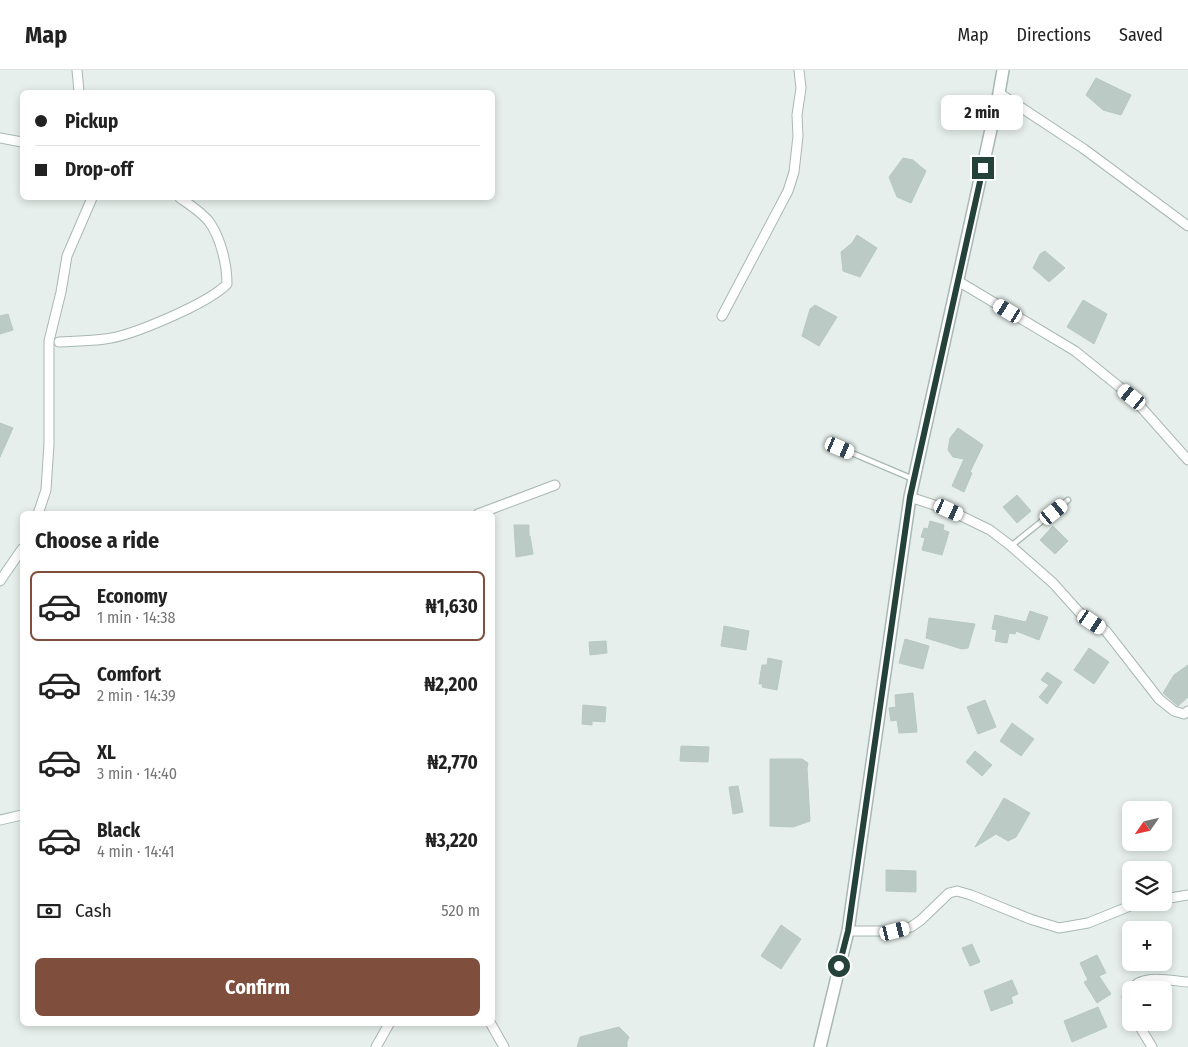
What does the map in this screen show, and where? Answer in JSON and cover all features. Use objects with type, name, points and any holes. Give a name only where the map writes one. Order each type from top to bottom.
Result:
[{"type":"street","points":[[77,70],[79,90]]},
{"type":"street","points":[[722,316],[788,192],[794,172],[798,136],[801,88],[799,70]]},
{"type":"street","points":[[820,1047],[848,931],[910,497],[1003,70]]},
{"type":"street","points":[[999,93],[1084,149],[1188,226]]},
{"type":"street","points":[[0,138],[20,142]]},
{"type":"street","points":[[39,511],[46,490],[50,444],[49,341],[61,292],[67,256],[91,200]]},
{"type":"street","points":[[59,342],[106,340],[132,332],[220,292],[227,284],[222,251],[210,223],[203,215],[183,200]]},
{"type":"street","points":[[958,281],[1074,351],[1132,397],[1188,460]]},
{"type":"street","points":[[486,511],[555,485]]},
{"type":"street","points":[[910,497],[949,510],[990,530],[1011,546],[1054,583],[1078,612],[1106,631],[1159,699],[1174,711],[1184,714],[1188,711]]},
{"type":"street","points":[[0,580],[20,551]]},
{"type":"street","points":[[0,820],[20,815]]},
{"type":"street","points":[[848,931],[895,931],[911,927],[949,893],[957,891],[1059,928],[1088,923],[1122,909]]},
{"type":"street","points":[[1172,898],[1188,895]]},
{"type":"street","points":[[1144,981],[1167,981]]},
{"type":"street","points":[[1172,981],[1188,982]]},
{"type":"street","points":[[376,1047],[388,1026]]},
{"type":"street","points":[[492,1026],[504,1047]]},
{"type":"street","points":[[1142,1031],[1152,1047]]},
{"type":"lane","points":[[840,448],[914,480]]},
{"type":"lane","points":[[1011,546],[1068,500]]},
{"type":"building","points":[[1096,78],[1131,95],[1121,115],[1103,110],[1086,95]]},
{"type":"building","points":[[903,158],[913,160],[926,171],[911,203],[897,197],[889,177]]},
{"type":"building","points":[[857,235],[877,248],[860,277],[843,271],[841,252],[852,243]]},
{"type":"building","points":[[1045,251],[1065,268],[1049,282],[1033,268],[1040,254]]},
{"type":"building","points":[[1083,300],[1107,314],[1094,344],[1067,327]]},
{"type":"building","points":[[815,305],[837,317],[819,346],[802,336],[810,309]]},
{"type":"building","points":[[8,314],[13,330],[0,334],[0,316]]},
{"type":"building","points":[[0,423],[13,428],[0,457]]},
{"type":"building","points":[[958,428],[983,445],[970,472],[972,473],[964,492],[952,486],[964,459],[953,457],[948,450],[950,438]]},
{"type":"building","points":[[1017,495],[1031,511],[1017,523],[1003,507]]},
{"type":"building","points":[[930,521],[944,525],[943,530],[949,532],[942,555],[922,550],[925,538],[921,537],[924,528],[928,529]]},
{"type":"building","points":[[514,525],[529,525],[529,536],[533,554],[516,557]]},
{"type":"building","points":[[1053,526],[1068,541],[1055,554],[1040,540]]},
{"type":"building","points":[[1030,611],[1048,617],[1039,640],[1016,631],[1015,634],[1009,633],[1007,643],[995,641],[997,630],[992,629],[995,615],[1026,622]]},
{"type":"building","points":[[929,618],[975,624],[968,648],[962,649],[926,638]]},
{"type":"building","points":[[724,626],[749,631],[746,650],[721,646]]},
{"type":"building","points":[[905,639],[929,646],[923,669],[899,663]]},
{"type":"building","points":[[606,641],[607,653],[590,655],[589,642]]},
{"type":"building","points":[[1089,648],[1109,662],[1094,684],[1074,670]]},
{"type":"building","points":[[768,658],[782,661],[777,690],[762,687],[763,684],[759,684],[762,665],[767,665]]},
{"type":"building","points":[[1188,665],[1188,697],[1178,706],[1163,693],[1174,675]]},
{"type":"building","points":[[1047,672],[1062,682],[1047,704],[1039,697],[1049,685],[1041,680]]},
{"type":"building","points":[[913,693],[917,732],[899,733],[897,720],[891,721],[889,708],[896,707],[895,695]]},
{"type":"building","points":[[985,700],[996,727],[978,734],[967,707]]},
{"type":"building","points":[[583,705],[606,707],[605,722],[592,721],[592,725],[582,724]]},
{"type":"building","points":[[1012,723],[1034,739],[1021,756],[1000,741]]},
{"type":"building","points":[[681,746],[709,747],[708,762],[680,761]]},
{"type":"building","points":[[975,751],[992,765],[982,776],[966,762]]},
{"type":"building","points":[[770,759],[802,759],[808,763],[810,821],[793,827],[770,826]]},
{"type":"building","points":[[738,786],[743,812],[733,814],[729,787]]},
{"type":"building","points":[[1004,798],[1030,813],[1016,837],[1008,841],[996,834],[975,847]]},
{"type":"building","points":[[886,870],[916,871],[916,892],[886,891]]},
{"type":"building","points":[[781,925],[801,939],[781,969],[761,956]]},
{"type":"building","points":[[972,944],[980,962],[970,966],[962,948]]},
{"type":"building","points":[[1097,955],[1106,973],[1099,976],[1111,994],[1097,1003],[1084,982],[1088,980],[1080,963]]},
{"type":"building","points":[[1012,980],[1018,994],[1011,997],[1013,1003],[991,1011],[984,991]]},
{"type":"building","points":[[1098,1007],[1107,1027],[1072,1042],[1064,1021]]},
{"type":"building","points":[[619,1027],[629,1037],[627,1047],[577,1047],[580,1037]]},
{"type":"route","points":[[839,966],[848,931],[910,497],[983,168]]}]
